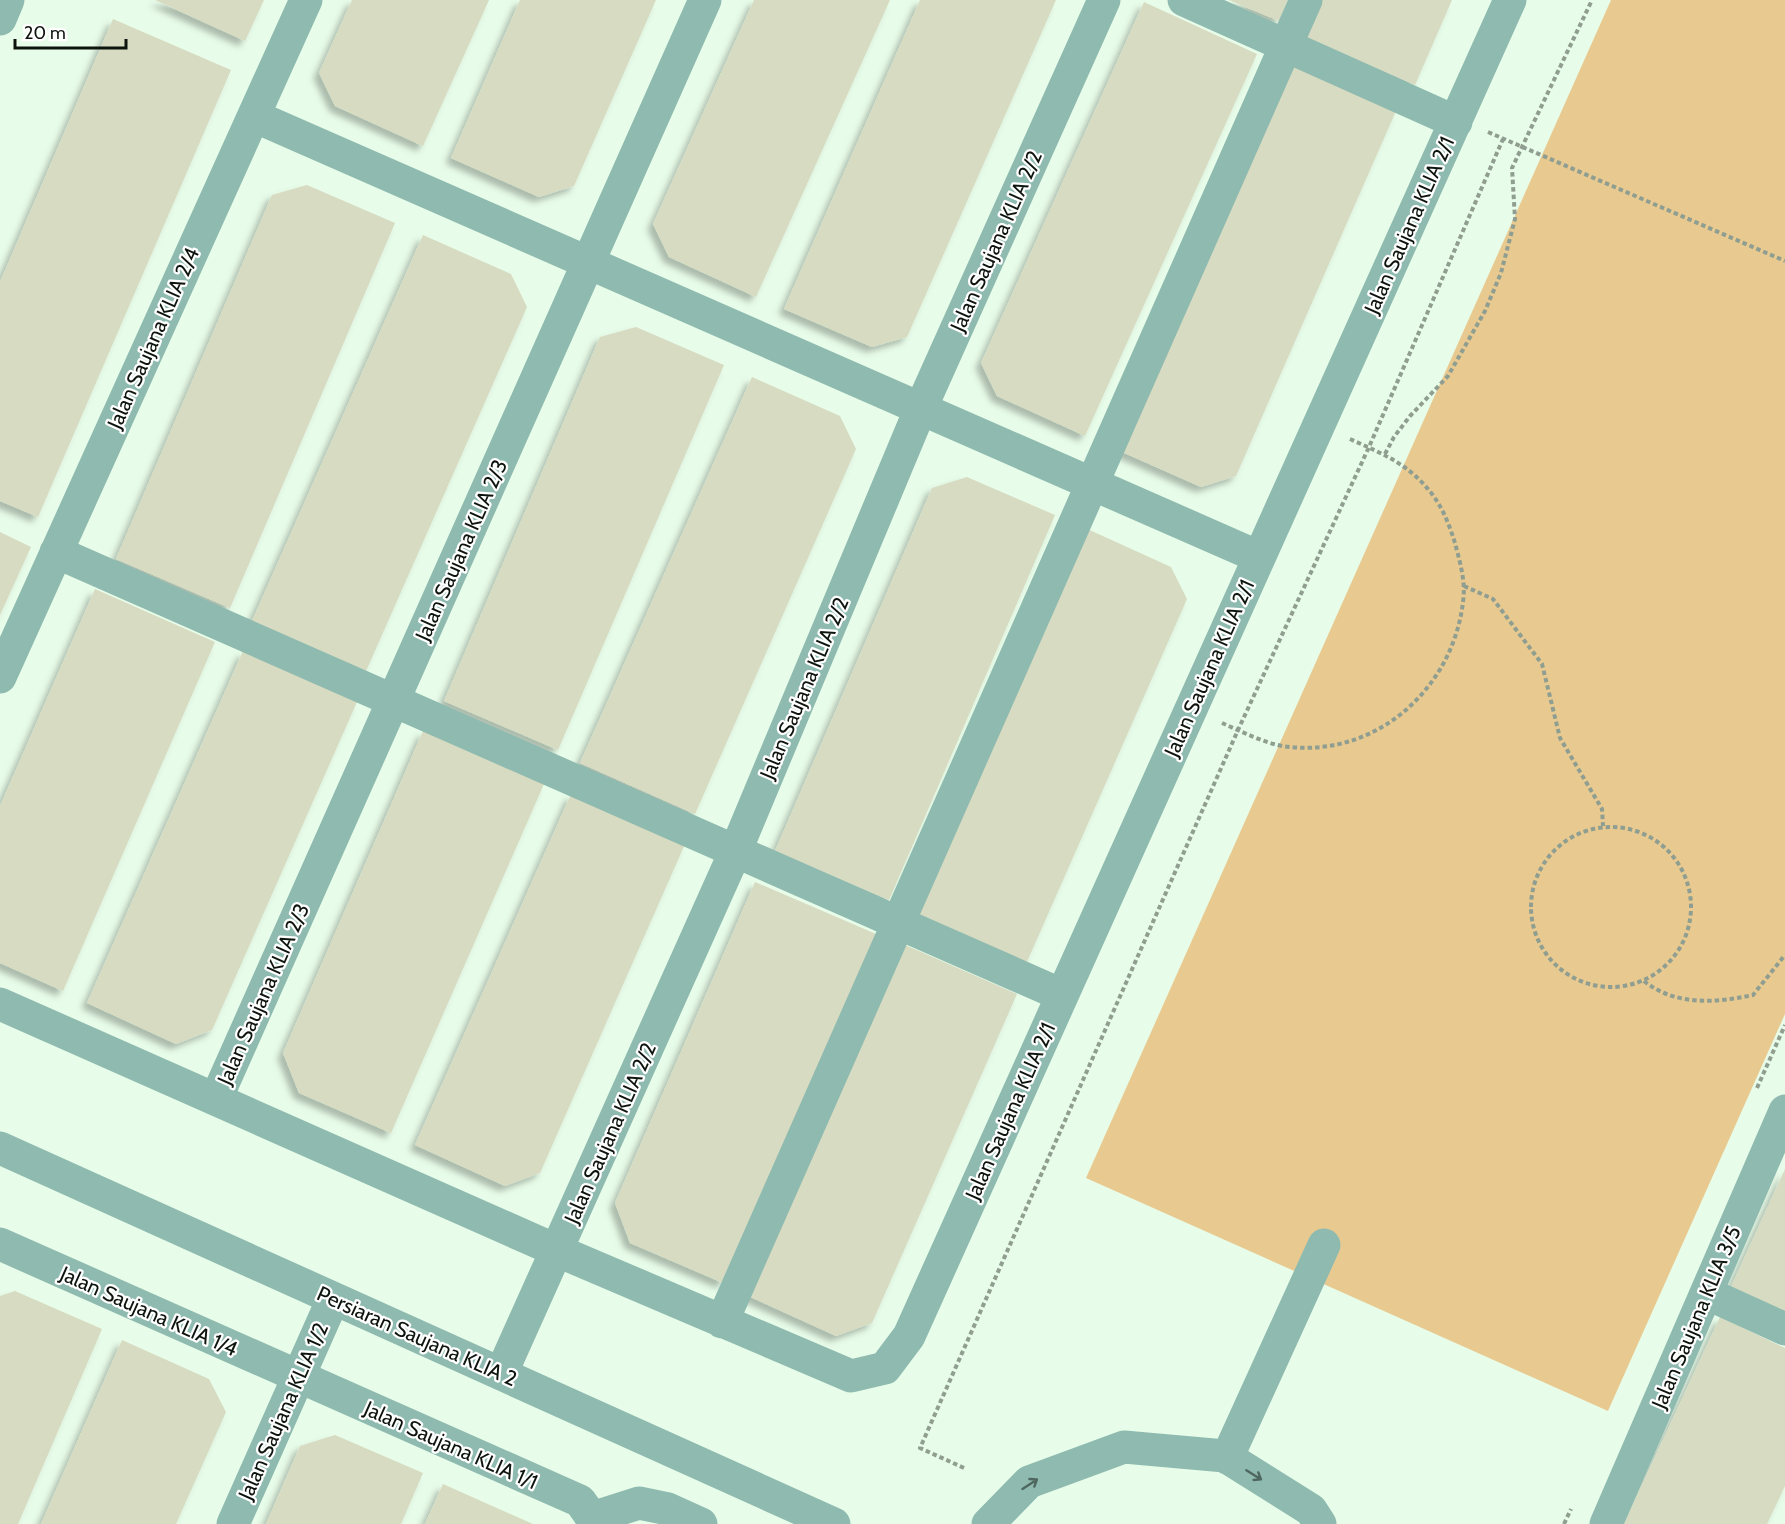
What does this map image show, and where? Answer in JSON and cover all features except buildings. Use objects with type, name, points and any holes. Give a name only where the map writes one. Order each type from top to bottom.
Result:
[{"type":"street","points":[[0,19],[8,0]]},
{"type":"street","name":"Jalan Saujana KLIA 2/4","points":[[0,676],[306,0]]},
{"type":"street","name":"Jalan Saujana KLIA 2/3","points":[[216,1100],[705,0]]},
{"type":"street","name":"Jalan Saujana KLIA 2/2","points":[[501,1374],[736,850],[920,411],[1104,0]]},
{"type":"street","points":[[1184,0],[1457,120]]},
{"type":"street","points":[[722,1322],[900,923],[1090,483],[1306,0]]},
{"type":"street","name":"Jalan Saujana KLIA 2/1","points":[[0,1004],[558,1251],[851,1376],[885,1368],[909,1336],[1510,0]]},
{"type":"street","points":[[254,116],[589,262],[920,411],[1259,557]]},
{"type":"street","points":[[56,552],[1062,995]]},
{"type":"street","name":"Jalan Saujana KLIA 3/5","points":[[1606,1524],[1785,1111]]},
{"type":"street","name":"Persiaran Saujana KLIA 2","points":[[0,1148],[834,1524]]},
{"type":"street","name":"Jalan Saujana KLIA 1/4","points":[[0,1244],[298,1378]]},
{"type":"street","points":[[1227,1458],[1324,1245]]},
{"type":"street","points":[[1706,1293],[1785,1329]]},
{"type":"street","name":"Jalan Saujana KLIA 1/2","points":[[233,1524],[333,1299]]},
{"type":"street","name":"Jalan Saujana KLIA 1/1","points":[[298,1378],[580,1501],[592,1521]]},
{"type":"street","points":[[988,1524],[1029,1482],[1124,1447],[1227,1458],[1311,1510],[1320,1524]]},
{"type":"street","points":[[592,1521],[639,1503],[668,1509],[701,1524]]},
{"type":"path","points":[[1385,454],[1394,437],[1410,416],[1448,375],[1485,311],[1501,273],[1515,219],[1512,168],[1592,0]]},
{"type":"path","points":[[1457,120],[1785,261]]},
{"type":"path","points":[[964,1468],[921,1448],[1238,730],[1369,447],[1503,139]]},
{"type":"path","points":[[1191,709],[1238,730],[1289,747],[1322,747],[1360,737],[1394,721],[1421,698],[1444,663],[1457,633],[1463,586],[1461,563],[1450,526],[1433,495],[1398,460],[1319,425]]},
{"type":"path","points":[[1463,586],[1493,599],[1542,664],[1560,738],[1602,809],[1603,826]]},
{"type":"path","points":[[1603,826],[1627,828],[1650,836],[1672,853],[1683,871],[1692,909],[1683,940],[1666,966],[1644,981],[1605,989],[1571,976],[1547,958],[1531,928],[1532,893],[1540,869],[1557,846],[1579,833],[1603,826]]},
{"type":"path","points":[[1644,981],[1655,990],[1682,999],[1718,1002],[1753,995],[1785,955]]},
{"type":"shaded area","points":[[1611,0],[1785,0],[1785,1014],[1608,1411],[1086,1178]]}]
